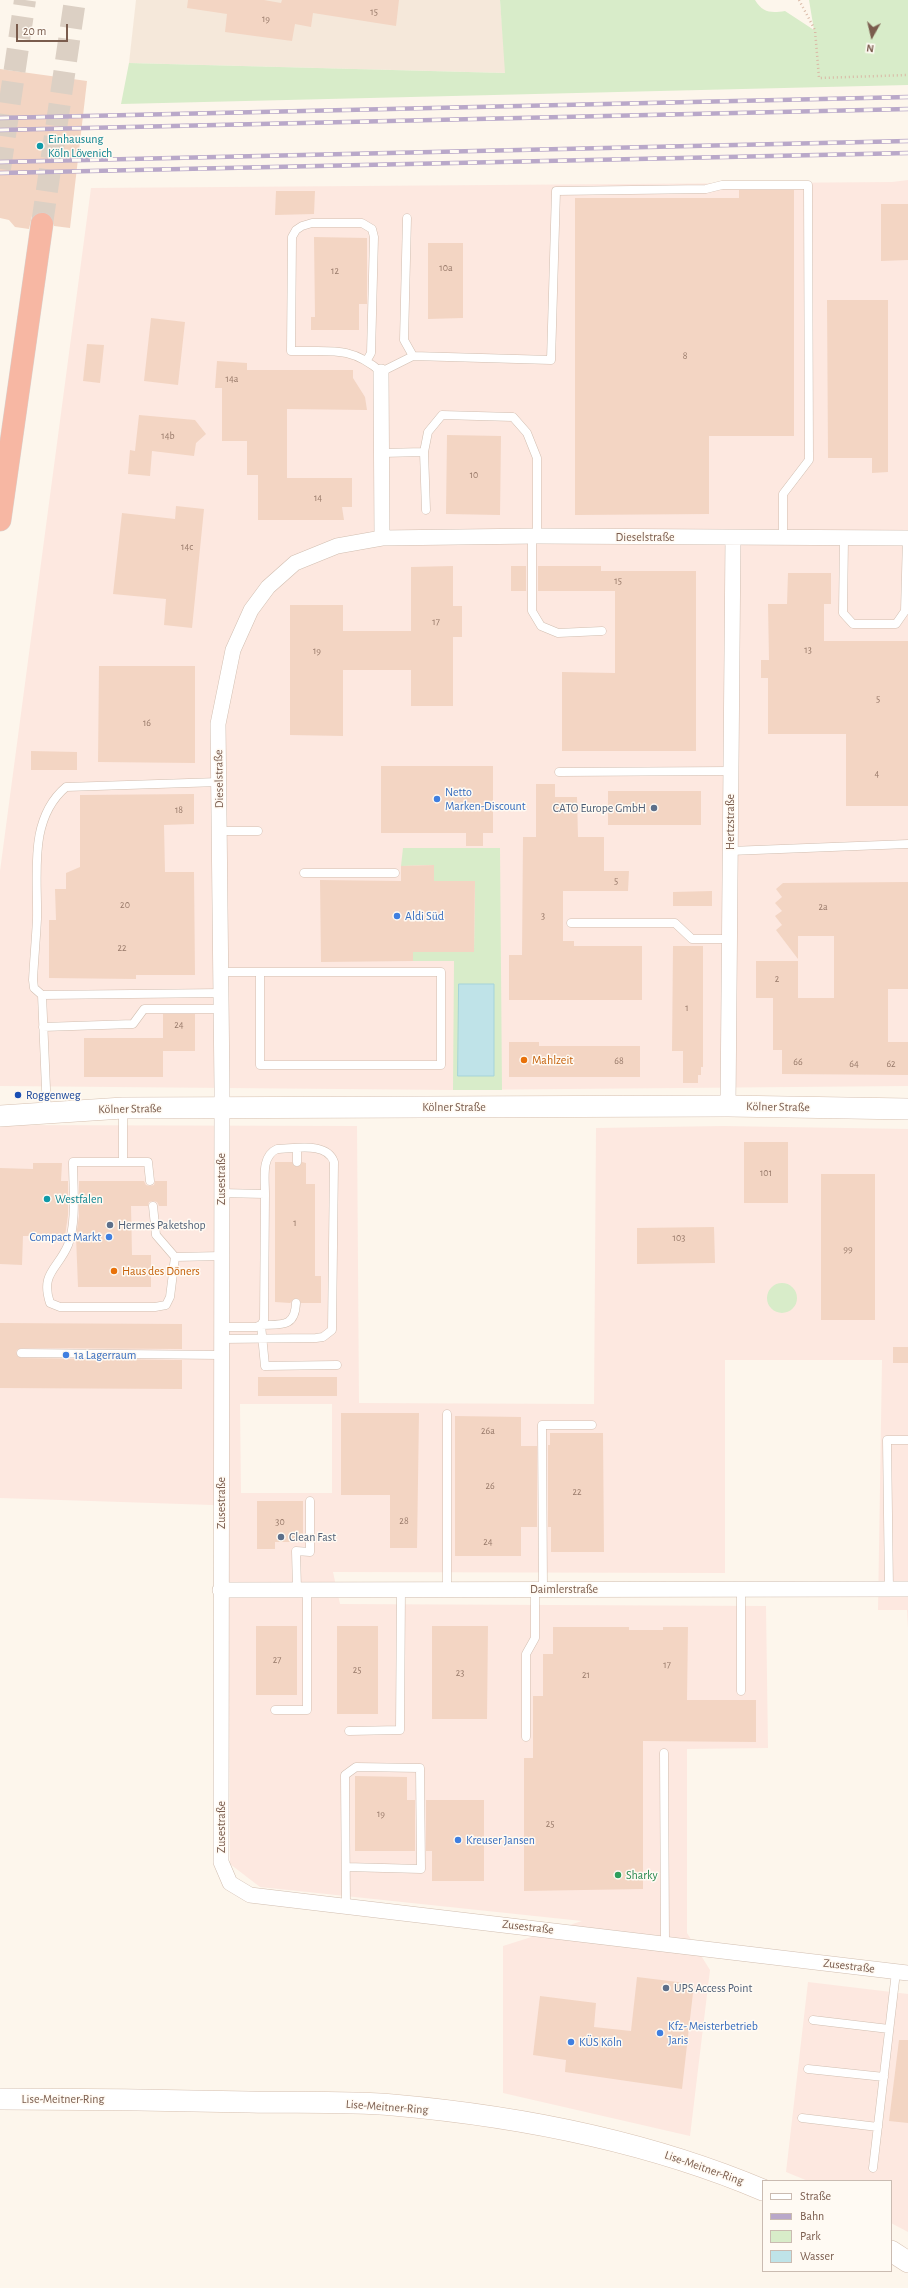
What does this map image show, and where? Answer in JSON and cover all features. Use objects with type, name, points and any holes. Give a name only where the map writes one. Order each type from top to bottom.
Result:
[{"type":"highway","points":[[0,520],[42,224]]},
{"type":"street","points":[[381,372],[382,538]]},
{"type":"street","name":"Dieselstraße","points":[[222,1108],[218,724],[233,650],[251,610],[268,587],[295,564],[337,546],[382,538],[535,536],[907,538]]},
{"type":"street","name":"Hertzstraße","points":[[728,1106],[733,538]]},
{"type":"street","name":"Kölner Straße","points":[[0,1116],[123,1108],[728,1106],[908,1109]]},
{"type":"street","name":"Zusestraße","points":[[222,1108],[220,1590],[221,1862],[230,1883],[250,1895],[902,1972]]},
{"type":"street","name":"Daimlerstraße","points":[[220,1590],[908,1589]]},
{"type":"street","name":"Lise-Meitner-Ring","points":[[0,2099],[126,2099],[399,2106],[506,2120],[593,2137],[662,2154],[762,2190]]},
{"type":"street","points":[[892,2252],[908,2262]]},
{"type":"lane","points":[[367,360],[371,353],[374,237],[372,229],[362,223],[312,223],[302,226],[296,230],[292,237],[291,351],[348,352],[367,360],[381,372],[413,356],[551,360],[556,191],[706,189],[722,185],[808,185],[810,460],[783,494],[783,538]]},
{"type":"lane","points":[[407,218],[404,340],[413,356]]},
{"type":"lane","points":[[426,510],[424,452],[428,432],[442,415],[513,417],[527,433],[537,458],[532,611],[541,626],[558,634],[602,631]]},
{"type":"lane","points":[[382,452],[424,452]]},
{"type":"lane","points":[[844,538],[843,613],[853,624],[878,626],[896,624],[905,611],[907,538]]},
{"type":"lane","points":[[559,772],[731,771]]},
{"type":"lane","points":[[219,782],[66,787],[56,796],[44,818],[39,833],[37,855],[37,920],[33,980],[34,988],[42,995],[222,993]]},
{"type":"lane","points":[[220,831],[258,831]]},
{"type":"lane","points":[[730,851],[908,844]]},
{"type":"lane","points":[[304,873],[395,873]]},
{"type":"lane","points":[[571,923],[675,923],[692,939],[729,939]]},
{"type":"lane","points":[[221,972],[260,972],[441,972],[441,1065],[260,1065],[260,972]]},
{"type":"lane","points":[[42,995],[47,1113]]},
{"type":"lane","points":[[43,1026],[133,1024],[144,1009],[222,1009]]},
{"type":"lane","points":[[123,1108],[124,1162]]},
{"type":"lane","points":[[221,1333],[261,1339],[316,1338],[327,1335],[332,1330],[334,1162],[326,1150],[277,1149],[270,1152],[266,1159],[264,1320],[261,1325],[261,1339],[265,1366],[337,1365]]},
{"type":"lane","points":[[297,1149],[297,1162]]},
{"type":"lane","points":[[150,1181],[148,1162],[73,1162],[72,1230],[68,1246],[48,1275],[47,1295],[50,1303],[60,1307],[155,1307],[166,1305],[170,1297],[175,1257],[156,1235],[153,1206]]},
{"type":"lane","points":[[221,1193],[265,1194]]},
{"type":"lane","points":[[175,1257],[221,1256]]},
{"type":"lane","points":[[221,1333],[261,1325],[282,1324],[294,1318],[296,1303]]},
{"type":"lane","points":[[20,1353],[221,1355]]},
{"type":"lane","points":[[447,1414],[447,1589]]},
{"type":"lane","points":[[526,1737],[526,1654],[535,1638],[539,1589],[542,1425],[592,1425]]},
{"type":"lane","points":[[889,1589],[887,1440],[908,1440]]},
{"type":"lane","points":[[274,1710],[307,1710],[302,1589],[296,1551],[310,1552],[310,1501]]},
{"type":"lane","points":[[349,1731],[400,1730],[401,1589]]},
{"type":"lane","points":[[741,1590],[741,1690]]},
{"type":"lane","points":[[664,1753],[665,1943]]},
{"type":"lane","points":[[346,1867],[421,1869],[420,1768],[356,1767],[345,1775],[346,1906]]},
{"type":"lane","points":[[873,2168],[889,2029],[902,1972]]},
{"type":"lane","points":[[813,2020],[889,2029]]},
{"type":"lane","points":[[808,2069],[884,2077]]},
{"type":"lane","points":[[802,2118],[878,2127]]},
{"type":"path","points":[[800,0],[815,30],[819,78],[908,75]]},
{"type":"shaded area","points":[[136,0],[500,0],[506,73],[129,63]]},
{"type":"shaded area","points":[[908,180],[908,1086],[453,1090],[0,1086],[0,871],[91,188],[892,182]]},
{"type":"shaded area","points":[[0,1125],[357,1126],[359,1403],[594,1404],[596,1128],[723,1126],[908,1129],[908,1628],[907,1610],[878,1610],[882,1360],[725,1360],[725,1573],[333,1572],[340,1604],[766,1606],[768,1748],[685,1749],[687,1749],[687,1933],[710,1970],[690,2136],[503,2093],[503,1946],[582,1921],[260,1887],[230,1864],[228,1507],[212,1505],[0,1498]],"holes":[[[240,1404],[332,1404],[332,1493],[241,1493]]]},
{"type":"shaded area","points":[[808,1982],[908,1994],[908,2232],[892,2224],[892,2180],[806,2180],[786,2172]]},
{"type":"green space","points":[[500,0],[755,0],[764,10],[771,12],[785,11],[814,30],[809,0],[908,0],[908,85],[121,104],[129,63],[505,73]]},
{"type":"green space","points":[[403,848],[500,848],[502,1090],[453,1090],[454,961],[413,961],[413,952],[474,952],[475,881],[434,881],[434,865],[401,866]]},
{"type":"green space","points":[[782,1283],[793,1287],[797,1298],[793,1309],[782,1313],[771,1309],[767,1298],[771,1287]]},
{"type":"water","points":[[459,984],[494,984],[494,1076],[458,1076]]},
{"type":"building","points":[[188,0],[264,0],[281,3],[282,0],[399,0],[396,26],[313,13],[311,27],[295,24],[292,41],[225,32],[227,14],[187,8]]},
{"type":"building","name":"Einhausung Köln Lövenich","points":[[0,69],[87,81],[70,228],[54,226],[50,214],[43,212],[32,216],[29,229],[15,227],[9,220],[0,218]]},
{"type":"building","points":[[739,190],[794,190],[794,436],[709,436],[709,514],[575,515],[575,198],[739,198]]},
{"type":"building","points":[[276,191],[315,191],[314,214],[275,215]]},
{"type":"building","points":[[881,204],[908,204],[908,260],[881,261]]},
{"type":"building","points":[[314,237],[367,238],[367,304],[359,304],[359,330],[311,330],[311,317],[315,317]]},
{"type":"building","points":[[428,243],[463,243],[463,318],[428,319]]},
{"type":"building","points":[[827,300],[888,300],[888,472],[872,473],[872,458],[828,458]]},
{"type":"building","points":[[151,318],[185,322],[178,385],[144,381]]},
{"type":"building","points":[[87,344],[104,345],[100,383],[83,381]]},
{"type":"building","points":[[217,361],[247,363],[247,370],[353,370],[353,378],[365,397],[367,410],[287,409],[287,478],[352,478],[352,507],[342,507],[344,520],[258,520],[258,475],[247,475],[247,441],[222,441],[222,388],[215,388]]},
{"type":"building","points":[[139,415],[195,420],[206,434],[196,443],[194,456],[152,451],[150,476],[128,474],[130,450],[135,451]]},
{"type":"building","points":[[447,435],[501,436],[500,515],[446,514]]},
{"type":"building","points":[[176,506],[204,509],[192,628],[164,625],[166,599],[113,594],[122,513],[175,519]]},
{"type":"building","points":[[453,566],[453,606],[462,606],[462,637],[453,637],[453,706],[411,706],[411,670],[343,670],[343,736],[290,735],[290,605],[343,605],[343,631],[411,631],[411,567]]},
{"type":"building","points":[[511,566],[526,566],[526,591],[511,591]]},
{"type":"building","points":[[538,566],[601,566],[601,571],[696,571],[696,751],[562,751],[562,672],[615,673],[615,591],[538,591]]},
{"type":"building","points":[[788,573],[831,573],[831,604],[824,604],[824,641],[908,641],[908,806],[846,806],[846,734],[768,734],[768,678],[761,678],[761,660],[769,660],[768,604],[787,604]]},
{"type":"building","points":[[99,666],[195,666],[195,763],[98,762]]},
{"type":"building","points":[[31,751],[77,752],[77,770],[31,770]]},
{"type":"building","name":"Netto Marken-Discount","points":[[381,766],[493,766],[493,833],[483,833],[483,846],[466,846],[466,833],[381,833]]},
{"type":"building","points":[[536,784],[555,784],[555,797],[577,797],[578,837],[604,837],[604,871],[629,871],[628,891],[563,891],[563,941],[574,941],[574,946],[642,946],[642,1000],[509,1000],[509,955],[522,955],[523,837],[536,837]]},
{"type":"building","name":"CATO Europe GmbH","points":[[608,791],[701,791],[701,825],[608,825]]},
{"type":"building","points":[[194,794],[194,824],[164,825],[165,872],[194,872],[195,975],[136,975],[136,979],[49,978],[49,920],[56,920],[55,889],[66,889],[66,873],[80,867],[80,795]]},
{"type":"building","name":"Aldi Süd","points":[[434,865],[434,881],[475,881],[474,952],[413,952],[413,961],[321,962],[320,880],[401,881],[401,866]]},
{"type":"building","points":[[908,882],[908,989],[888,989],[888,1042],[908,1042],[908,1075],[782,1074],[782,1050],[773,1050],[773,998],[756,998],[756,961],[798,961],[798,998],[834,998],[834,936],[798,936],[798,959],[776,930],[782,925],[775,916],[782,911],[775,903],[782,897],[776,889],[783,883]]},
{"type":"building","points":[[712,891],[712,906],[673,906],[673,892]]},
{"type":"building","points":[[673,946],[703,946],[703,1067],[701,1067],[701,1075],[698,1075],[698,1083],[683,1083],[683,1051],[672,1051]]},
{"type":"building","points":[[163,1014],[195,1014],[195,1051],[163,1051],[163,1077],[84,1077],[84,1038],[163,1038]]},
{"type":"building","points":[[509,1042],[539,1042],[539,1046],[640,1046],[640,1077],[509,1077]]},
{"type":"building","points":[[744,1142],[788,1142],[788,1203],[744,1203]]},
{"type":"building","points":[[275,1162],[292,1162],[297,1167],[302,1162],[306,1163],[306,1184],[315,1184],[315,1276],[321,1276],[321,1303],[301,1303],[296,1298],[290,1303],[275,1302]]},
{"type":"building","points":[[33,1163],[62,1163],[61,1181],[68,1181],[68,1215],[65,1236],[23,1236],[22,1265],[0,1264],[0,1168],[33,1169]]},
{"type":"building","points":[[821,1174],[875,1174],[875,1320],[821,1320]]},
{"type":"building","points":[[79,1181],[144,1181],[146,1185],[150,1186],[154,1185],[155,1181],[167,1181],[167,1206],[159,1206],[157,1202],[153,1201],[149,1202],[148,1206],[131,1206],[132,1255],[151,1255],[151,1287],[78,1287],[76,1236],[79,1216]]},
{"type":"building","points":[[714,1227],[715,1263],[637,1264],[637,1228]]},
{"type":"building","points":[[0,1323],[182,1324],[182,1349],[21,1348],[17,1350],[16,1353],[21,1358],[182,1360],[182,1389],[0,1388]]},
{"type":"building","points":[[893,1347],[908,1347],[908,1363],[893,1363]]},
{"type":"building","points":[[258,1377],[337,1377],[337,1396],[258,1396]]},
{"type":"building","points":[[341,1413],[419,1413],[417,1548],[390,1548],[390,1495],[341,1495]]},
{"type":"building","points":[[455,1416],[521,1417],[521,1446],[537,1446],[537,1527],[521,1527],[521,1556],[455,1556]]},
{"type":"building","points":[[550,1433],[603,1433],[604,1552],[551,1552],[551,1527],[548,1527],[548,1445],[550,1445]]},
{"type":"building","points":[[257,1501],[303,1501],[303,1542],[275,1542],[275,1549],[257,1549]]},
{"type":"building","points":[[256,1626],[297,1626],[297,1695],[256,1695]]},
{"type":"building","points":[[337,1626],[378,1626],[378,1714],[337,1714]]},
{"type":"building","points":[[432,1626],[488,1626],[487,1719],[432,1719]]},
{"type":"building","points":[[553,1627],[629,1627],[629,1630],[663,1630],[663,1627],[688,1627],[687,1700],[756,1700],[756,1742],[643,1741],[643,1889],[524,1891],[524,1758],[533,1758],[533,1696],[543,1696],[543,1654],[553,1654]]},
{"type":"building","points":[[355,1776],[407,1777],[407,1800],[415,1800],[415,1851],[355,1851]]},
{"type":"building","name":"Kreuser Jansen","points":[[426,1800],[484,1800],[484,1881],[432,1881],[432,1851],[426,1851]]},
{"type":"building","points":[[637,1977],[694,1984],[682,2089],[565,2072],[566,2060],[533,2055],[540,1996],[596,2003],[594,2027],[631,2031]]},
{"type":"building","points":[[899,2040],[908,2040],[908,2123],[889,2121]]},
{"type":"tunnel","points":[[0,169],[25,0]]},
{"type":"tunnel","points":[[42,224],[75,0]]},
{"type":"railway","points":[[0,118],[908,97]]},
{"type":"railway","points":[[0,130],[908,109]]},
{"type":"railway","points":[[0,162],[908,141]]},
{"type":"railway","points":[[0,173],[908,153]]},
{"type":"place","name":"Einhausung Köln Lövenich","points":[[40,146]]},
{"type":"place","name":"Netto Marken-Discount","points":[[437,799]]},
{"type":"place","name":"CATO Europe GmbH","points":[[654,808]]},
{"type":"place","name":"Aldi Süd","points":[[397,916]]},
{"type":"place","name":"Mahlzeit","points":[[524,1060]]},
{"type":"place","name":"Roggenweg","points":[[18,1095]]},
{"type":"place","name":"Westfalen","points":[[47,1199]]},
{"type":"place","name":"Hermes Paketshop","points":[[110,1225]]},
{"type":"place","name":"Compact Markt","points":[[109,1237]]},
{"type":"place","name":"Haus des Döners","points":[[114,1271]]},
{"type":"place","name":"1a Lagerraum","points":[[66,1355]]},
{"type":"place","name":"Clean Fast","points":[[281,1537]]},
{"type":"place","name":"Kreuser Jansen","points":[[458,1840]]},
{"type":"place","name":"Sharky","points":[[618,1875]]},
{"type":"place","name":"UPS Access Point","points":[[666,1988]]},
{"type":"place","name":"Kfz- Meisterbetrieb Jaris","points":[[660,2033]]},
{"type":"place","name":"KÜS Köln","points":[[571,2042]]}]
